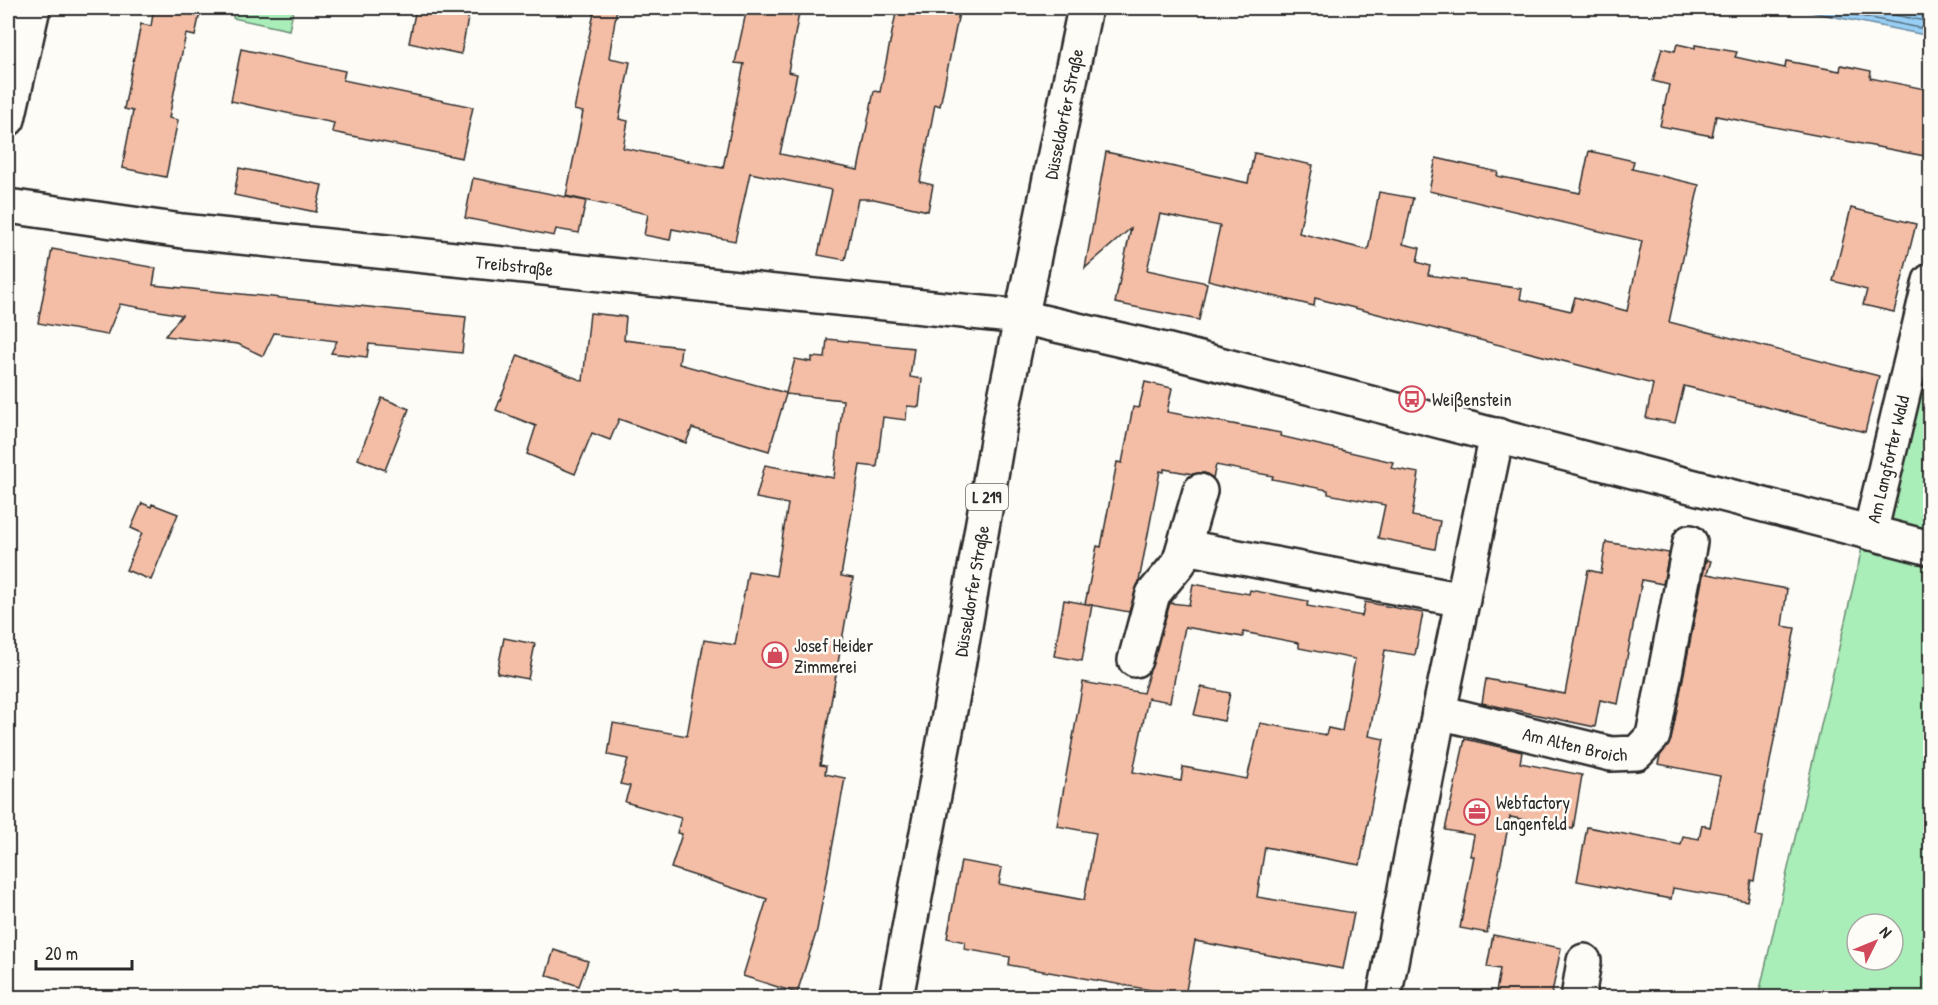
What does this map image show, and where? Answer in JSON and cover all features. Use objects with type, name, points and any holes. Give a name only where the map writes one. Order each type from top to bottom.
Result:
[{"type":"street","points":[[8,119],[33,8]]},
{"type":"street","name":"Düsseldorfer Straße","points":[[896,998],[1021,317],[1085,8]]},
{"type":"street","name":"Treibstraße","points":[[8,206],[182,231],[1021,317]]},
{"type":"street","name":"Am Langforter Wald","points":[[1870,533],[1930,281]]},
{"type":"street","points":[[1021,317],[1165,350],[1930,548]]},
{"type":"street","points":[[1384,998],[1439,712],[1497,435]]},
{"type":"street","points":[[1136,660],[1153,594],[1179,563],[1200,490]]},
{"type":"street","name":"Am Alten Broich","points":[[1439,712],[1611,754],[1637,753],[1653,736],[1690,542]]},
{"type":"street","points":[[1185,547],[1462,600]]},
{"type":"street","points":[[1578,998],[1584,961]]},
{"type":"green space","points":[[235,8],[294,8],[289,30],[233,18]]},
{"type":"green space","points":[[1930,350],[1930,997],[1758,998],[1862,548],[1881,555]]},
{"type":"water","points":[[1791,8],[1930,8],[1930,36]]},
{"type":"building","points":[[154,8],[201,8],[195,36],[186,34],[180,62],[169,118],[178,120],[166,177],[122,168],[133,111],[124,109],[132,67],[141,24],[151,26]]},
{"type":"building","points":[[416,8],[470,8],[461,54],[409,43]]},
{"type":"building","points":[[595,8],[617,8],[609,58],[630,62],[619,119],[628,121],[623,148],[723,168],[744,64],[735,63],[747,8],[800,8],[788,72],[797,74],[780,154],[858,170],[874,91],[880,92],[897,8],[960,8],[940,106],[935,104],[920,182],[933,185],[928,211],[874,199],[858,199],[845,260],[818,255],[832,190],[750,173],[735,241],[672,229],[670,240],[644,235],[648,214],[566,196],[583,112],[574,110]]},
{"type":"building","points":[[1677,44],[1737,52],[1735,57],[1785,68],[1786,61],[1840,71],[1841,65],[1871,71],[1870,78],[1930,90],[1930,157],[1716,116],[1712,136],[1660,126],[1669,85],[1653,81],[1662,48],[1675,51]]},
{"type":"building","points":[[241,49],[345,71],[343,80],[473,107],[462,158],[332,132],[334,123],[231,101]]},
{"type":"building","points":[[1589,151],[1634,161],[1632,169],[1699,185],[1669,322],[1879,376],[1865,432],[1684,386],[1675,423],[1646,418],[1653,384],[1315,298],[1314,306],[1208,280],[1220,226],[1160,214],[1147,270],[1207,283],[1199,320],[1115,303],[1131,228],[1085,268],[1106,152],[1248,183],[1254,153],[1313,165],[1299,233],[1368,250],[1379,192],[1413,198],[1403,244],[1420,248],[1417,262],[1430,266],[1428,275],[1522,289],[1520,299],[1571,311],[1575,297],[1627,311],[1642,241],[1429,191],[1436,158],[1498,172],[1497,176],[1580,193]]},
{"type":"building","points":[[239,168],[322,185],[316,212],[234,195]]},
{"type":"building","points":[[473,178],[586,201],[579,233],[556,229],[554,236],[465,218]]},
{"type":"building","points":[[1851,208],[1916,224],[1894,312],[1863,305],[1867,290],[1833,281]]},
{"type":"building","points":[[52,249],[156,268],[153,285],[466,317],[462,353],[369,344],[367,357],[331,353],[337,341],[274,333],[263,356],[238,344],[165,336],[182,315],[120,304],[107,335],[38,323]]},
{"type":"building","points":[[590,313],[626,317],[624,340],[681,347],[679,364],[786,393],[795,359],[812,362],[812,357],[825,358],[827,339],[914,348],[910,377],[922,379],[919,407],[907,406],[906,420],[883,417],[877,467],[860,465],[841,576],[853,578],[820,765],[826,766],[825,774],[845,778],[817,930],[797,993],[743,976],[767,899],[671,868],[682,834],[677,833],[681,818],[625,802],[630,786],[620,784],[628,759],[608,755],[613,723],[687,736],[704,640],[735,645],[748,571],[776,576],[788,504],[756,498],[765,465],[834,478],[843,400],[786,394],[769,451],[692,428],[686,443],[619,419],[610,440],[592,433],[575,474],[527,454],[536,426],[496,410],[518,355],[583,381]]},
{"type":"building","points":[[1145,382],[1172,388],[1167,412],[1281,433],[1280,436],[1393,462],[1391,468],[1419,473],[1412,516],[1440,521],[1435,549],[1378,538],[1385,505],[1328,494],[1328,490],[1272,479],[1273,476],[1216,465],[1213,478],[1205,473],[1193,474],[1164,469],[1164,472],[1160,471],[1139,581],[1129,612],[1085,604],[1097,546],[1101,547],[1117,462],[1122,463],[1133,407],[1139,408]]},
{"type":"building","points":[[382,398],[409,409],[385,470],[358,459]]},
{"type":"building","points":[[142,503],[151,507],[152,504],[178,514],[151,580],[126,570],[142,533],[131,528]]},
{"type":"building","points":[[1606,542],[1669,553],[1663,584],[1642,580],[1618,704],[1600,700],[1595,727],[1482,703],[1486,679],[1565,694],[1588,570],[1601,573]]},
{"type":"building","points":[[1706,560],[1711,561],[1707,574],[1787,589],[1782,626],[1795,628],[1756,836],[1762,837],[1754,881],[1751,880],[1747,901],[1673,888],[1671,899],[1577,881],[1587,827],[1681,845],[1683,836],[1699,839],[1702,825],[1710,827],[1720,776],[1658,764],[1660,756],[1671,740]]},
{"type":"building","points":[[1193,584],[1249,594],[1250,590],[1308,601],[1307,606],[1362,616],[1365,602],[1423,613],[1415,655],[1385,650],[1369,736],[1384,739],[1360,865],[1265,847],[1257,897],[1354,913],[1343,969],[1195,941],[1185,996],[1009,965],[1010,957],[964,949],[965,942],[947,938],[961,861],[1002,868],[999,884],[1084,900],[1096,833],[1057,826],[1083,682],[1143,693],[1170,603],[1189,605]],"holes":[[[1185,627],[1243,637],[1243,632],[1299,643],[1299,648],[1355,659],[1342,731],[1328,728],[1326,735],[1260,723],[1247,779],[1183,767],[1181,781],[1133,772],[1148,698],[1170,702]]]},
{"type":"building","points":[[1064,600],[1092,605],[1082,661],[1054,656]]},
{"type":"building","points":[[504,638],[535,644],[528,679],[497,673]]},
{"type":"building","points":[[1201,687],[1230,693],[1224,721],[1194,715]]},
{"type":"building","points":[[1465,739],[1522,752],[1520,763],[1582,775],[1573,829],[1510,817],[1487,933],[1460,928],[1474,856],[1470,856],[1474,835],[1445,830]]},
{"type":"building","points":[[1493,935],[1561,948],[1551,998],[1495,998],[1500,969],[1487,967]]},
{"type":"building","points":[[554,950],[588,961],[579,986],[546,975]]},
{"type":"place","name":"Weißenstein","points":[[1412,399]]},
{"type":"place","name":"Josef Heider Zimmerei","points":[[775,655]]},
{"type":"place","name":"Webfactory Langenfeld","points":[[1477,812]]}]
